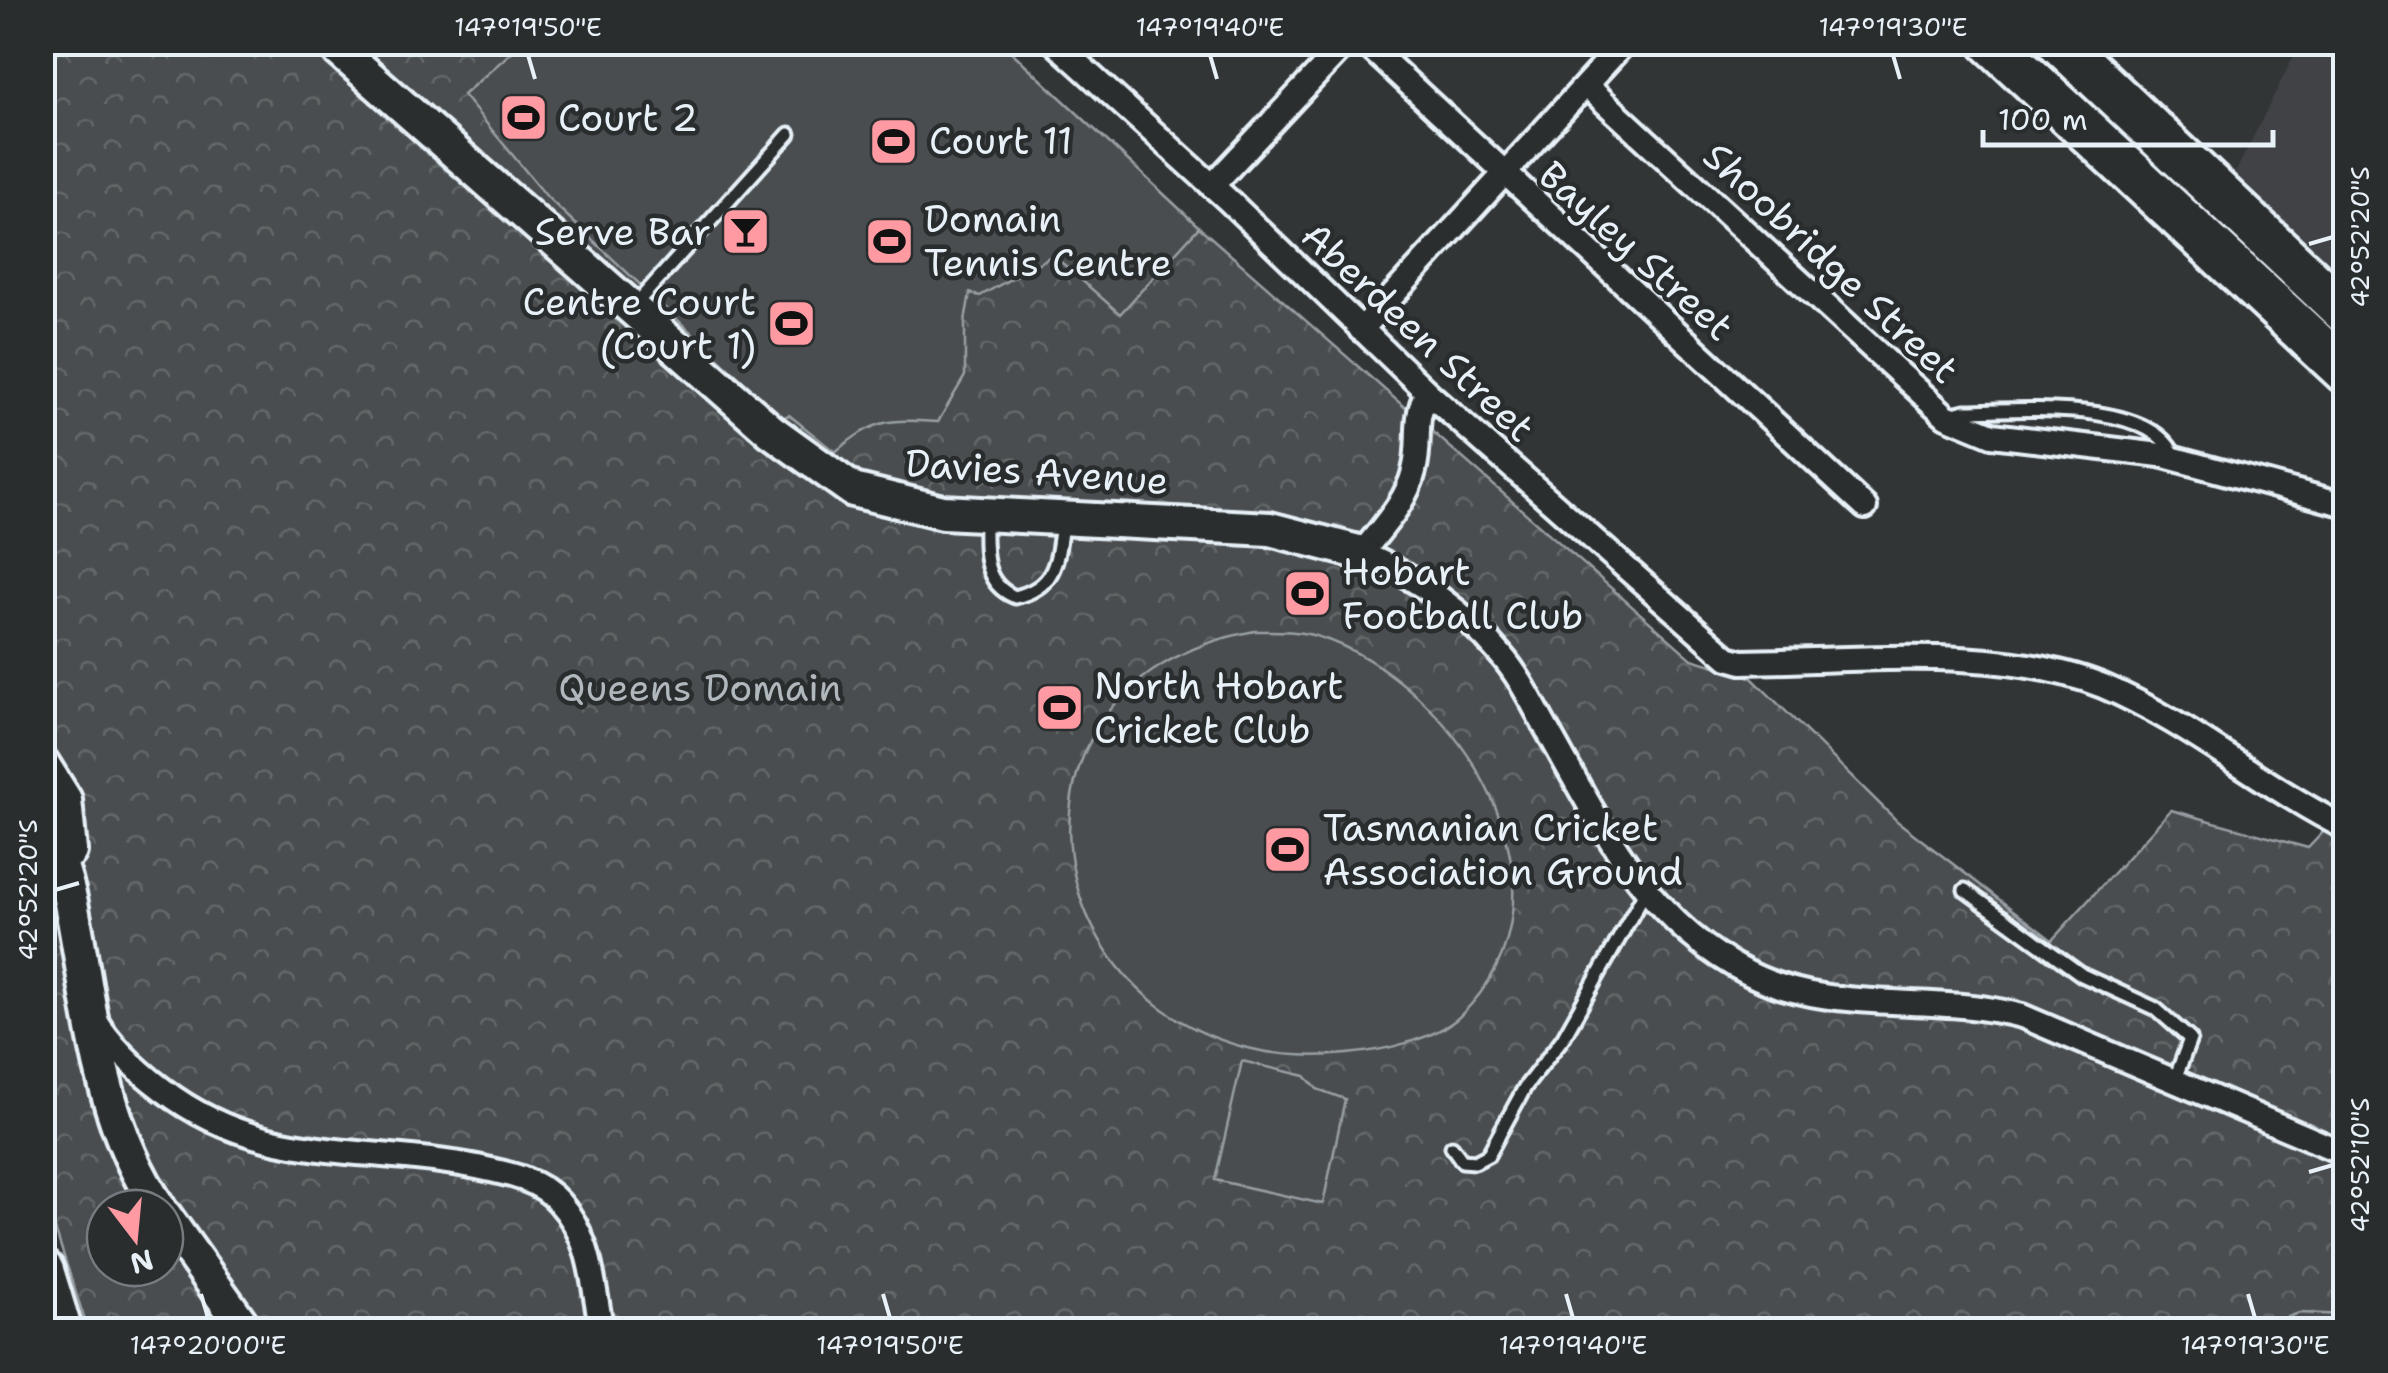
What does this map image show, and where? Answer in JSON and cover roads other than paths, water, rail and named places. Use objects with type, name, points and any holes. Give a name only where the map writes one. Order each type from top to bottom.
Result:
[{"type":"highway","points":[[1991,42],[2337,360]]},
{"type":"highway","points":[[2059,42],[2346,313]]},
{"type":"highway","points":[[42,1271],[60,1330]]},
{"type":"street","name":"Davies Avenue","points":[[330,42],[830,477],[890,502],[985,516],[1270,529],[1362,552]]},
{"type":"street","name":"Aberdeen Street","points":[[1054,42],[1212,186],[1426,392],[1718,650],[1742,662],[1988,660],[2051,668],[2104,686],[2156,714],[2346,828]]},
{"type":"street","points":[[1212,186],[1347,42]]},
{"type":"street","name":"Bayley Street","points":[[1364,42],[1503,176],[1864,507]]},
{"type":"street","points":[[1361,330],[1625,42]]},
{"type":"street","name":"Shoobridge Street","points":[[1587,86],[1946,416],[1992,435],[2176,459],[2346,504]]},
{"type":"street","points":[[1426,392],[1415,420],[1417,452],[1406,493],[1362,552],[1432,592],[1503,657],[1603,829],[1645,892],[1704,948],[1778,986],[1842,999],[1980,1005],[2056,1029],[2346,1154]]},
{"type":"street","points":[[42,763],[65,800],[70,900],[86,1001],[115,1124],[149,1188]]},
{"type":"street","points":[[42,808],[70,900]]},
{"type":"street","points":[[86,1001],[105,1034],[150,1080],[196,1113],[244,1135],[317,1151],[448,1161],[530,1181],[558,1200],[580,1232],[595,1274],[602,1330]]},
{"type":"street","points":[[185,1244],[246,1330]]},
{"type":"lane","points":[[633,307],[789,134]]},
{"type":"lane","points":[[1946,416],[1965,411],[2087,412],[2130,421],[2155,433],[2169,441],[2176,459]]},
{"type":"lane","points":[[985,516],[984,560],[1002,592],[1016,597],[1049,581],[1056,569],[1062,519]]},
{"type":"lane","points":[[1965,890],[2082,975],[2156,1009],[2190,1039],[2175,1079]]},
{"type":"lane","points":[[1452,1147],[1462,1161],[1475,1162],[1488,1155],[1526,1087],[1563,1038],[1645,892]]},
{"type":"place","name":"Court 2","points":[[523,118]]},
{"type":"place","name":"Court 11","points":[[894,141]]},
{"type":"place","name":"Serve Bar","points":[[746,232]]},
{"type":"place","name":"Domain Tennis Centre","points":[[889,241]]},
{"type":"place","name":"Centre Court (Court 1)","points":[[791,324]]},
{"type":"place","name":"Hobart Football Club","points":[[1307,594]]},
{"type":"place","name":"North Hobart Cricket Club","points":[[1059,708]]},
{"type":"place","name":"Tasmanian Cricket Association Ground","points":[[1288,850]]},
{"type":"park label","name":"Queens Domain","points":[[700,688]]}]
